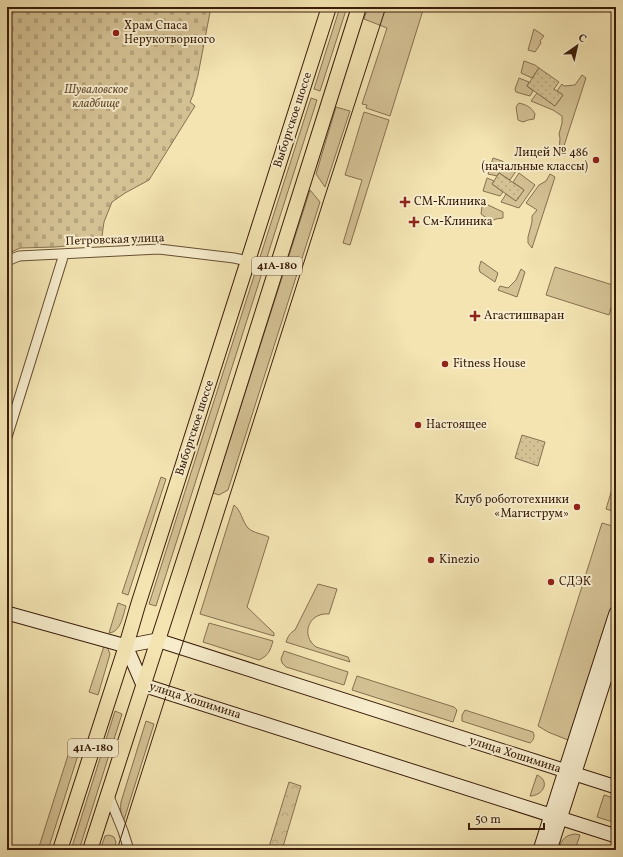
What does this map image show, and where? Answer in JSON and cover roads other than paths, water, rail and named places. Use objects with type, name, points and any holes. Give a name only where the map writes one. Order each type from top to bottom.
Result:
[{"type":"main road","name":"Выборгское шоссе","points":[[60,850],[329,7]]},
{"type":"main road","name":"41А-180","points":[[90,850],[359,7]]},
{"type":"street","name":"Петровская улица","points":[[7,261],[19,256],[159,249],[248,261]]},
{"type":"street","points":[[7,437],[64,254]]},
{"type":"street","points":[[7,612],[126,646]]},
{"type":"street","points":[[550,850],[556,817],[616,613]]},
{"type":"street","name":"улица Хошимина","points":[[616,787],[157,640],[126,646],[143,685],[616,836]]},
{"type":"street","points":[[570,773],[616,644]]},
{"type":"street","points":[[108,794],[129,850]]},
{"type":"street","points":[[540,850],[556,817]]},
{"type":"tram line","points":[[117,850],[386,7]]},
{"type":"place","name":"Храм Спаса Нерукотворного","points":[[116,33]]},
{"type":"place","name":"Лицей № 486 (начальные классы)","points":[[596,160]]},
{"type":"place","name":"СМ-Клиника","points":[[405,202]]},
{"type":"place","name":"См-Клиника","points":[[414,222]]},
{"type":"place","name":"Агастишваран","points":[[475,316]]},
{"type":"place","name":"Fitness House","points":[[445,364]]},
{"type":"place","name":"Настоящее","points":[[418,425]]},
{"type":"place","name":"Клуб робототехники «Магиструм»","points":[[577,507]]},
{"type":"place","name":"Kinezio","points":[[431,560]]},
{"type":"place","name":"СДЭК","points":[[551,582]]},
{"type":"park label","name":"Шуваловское кладбище","points":[[96,97]]}]
